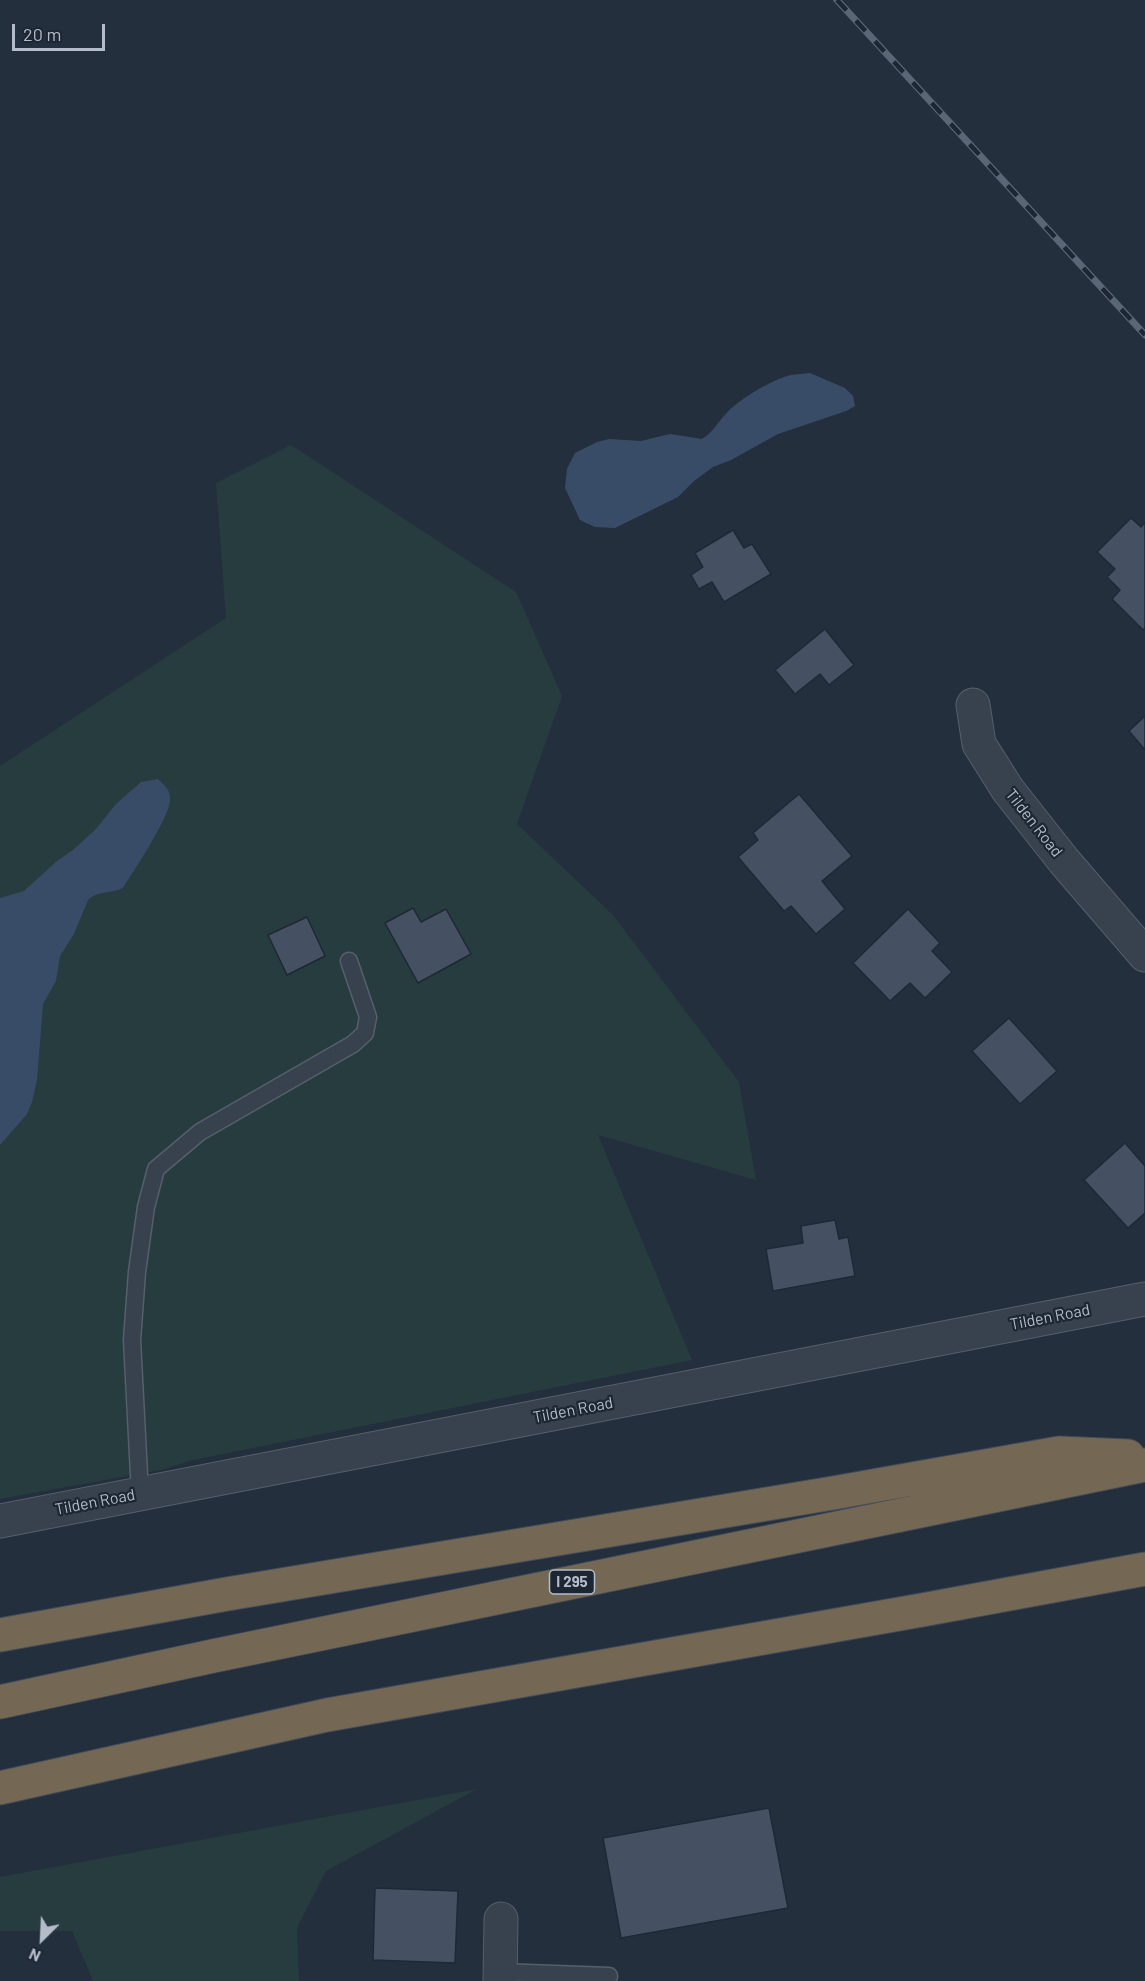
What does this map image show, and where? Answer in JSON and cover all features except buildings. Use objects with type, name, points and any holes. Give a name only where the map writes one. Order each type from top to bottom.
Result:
[{"type":"highway","points":[[0,1635],[216,1596],[1059,1453],[1145,1457]]},
{"type":"highway","name":"I 295","points":[[0,1702],[225,1653],[1145,1465]]},
{"type":"highway","points":[[0,1788],[327,1715],[887,1617],[1145,1569]]},
{"type":"street","name":"Tilden Road","points":[[973,705],[979,744],[1008,790],[1064,861],[1145,954]]},
{"type":"street","name":"Tilden Road","points":[[0,1521],[1145,1299]]},
{"type":"street","points":[[500,1976],[501,1919]]},
{"type":"lane","points":[[140,1494],[132,1340],[137,1272],[146,1207],[156,1169],[200,1132],[352,1044],[365,1033],[368,1017],[349,961]]},
{"type":"lane","points":[[500,1976],[609,1976]]},
{"type":"green space","points":[[291,445],[516,592],[562,696],[517,824],[613,915],[739,1082],[756,1180],[598,1135],[692,1360],[193,1460],[161,1470],[0,1499],[0,766],[226,618],[216,483]]},
{"type":"green space","points":[[477,1789],[326,1871],[297,1928],[299,1981],[93,1981],[72,1931],[0,1931],[0,1877]]},
{"type":"water","points":[[810,373],[845,388],[853,396],[855,406],[778,434],[731,460],[713,467],[678,497],[615,528],[595,527],[580,520],[565,488],[567,469],[575,453],[609,439],[641,441],[670,434],[702,439],[730,410],[755,391],[791,375]]},
{"type":"water","points":[[158,779],[170,795],[165,817],[123,888],[96,895],[88,900],[74,934],[60,956],[56,981],[43,1004],[37,1080],[32,1102],[27,1114],[0,1145],[0,898],[24,891],[96,829],[116,804],[141,782]]},
{"type":"railway","points":[[837,0],[1145,335]]}]
